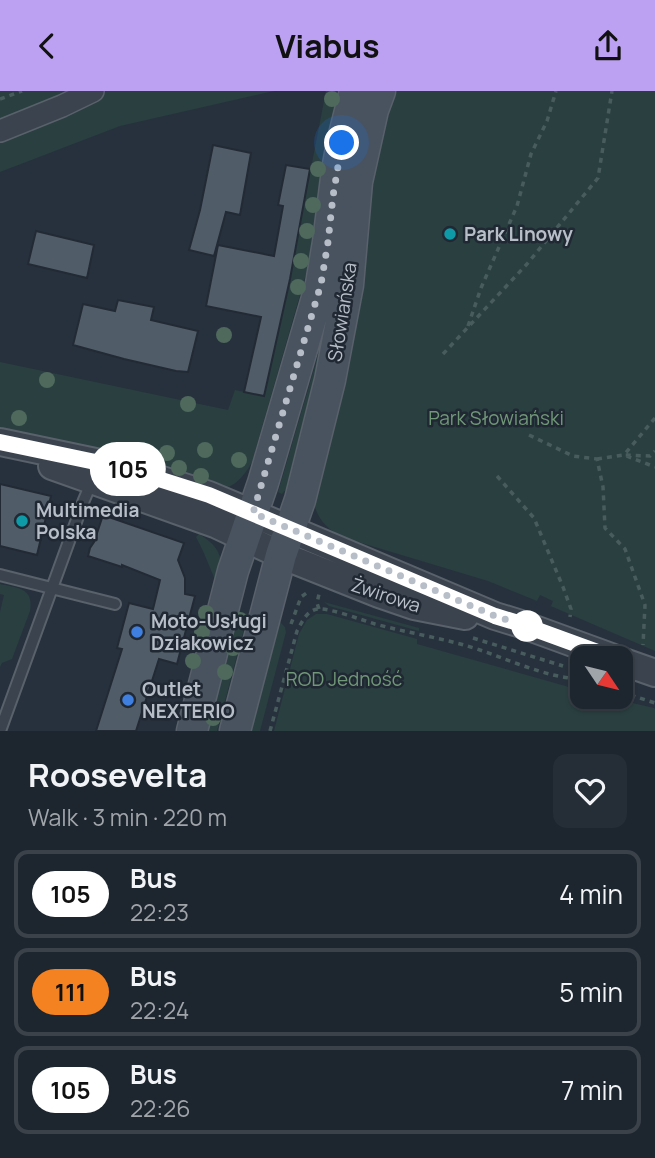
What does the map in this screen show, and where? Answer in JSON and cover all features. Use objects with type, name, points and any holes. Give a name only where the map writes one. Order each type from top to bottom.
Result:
[{"type":"main road","name":"Słowiańska","points":[[192,731],[225,601],[321,284],[337,170],[355,91]]},
{"type":"main road","name":"Słowiańska","points":[[235,731],[285,543],[307,473],[337,349],[348,285],[357,182],[380,91]]},
{"type":"street","points":[[0,131],[93,91]]},
{"type":"street","points":[[0,444],[124,468],[209,495],[249,525]]},
{"type":"street","points":[[0,444],[92,481],[215,524],[249,525]]},
{"type":"street","name":"Żwirowa","points":[[249,525],[285,543],[338,579],[414,605],[473,617],[495,616],[580,646]]},
{"type":"lane","points":[[0,731],[83,499],[92,481]]},
{"type":"lane","points":[[0,575],[115,604]]},
{"type":"path","points":[[0,99],[22,91]]},
{"type":"path","points":[[467,328],[481,288],[517,206],[531,154],[547,121],[556,91]]},
{"type":"path","points":[[443,354],[527,264],[598,178],[612,91]]},
{"type":"path","points":[[624,456],[655,418]]},
{"type":"path","points":[[529,435],[573,456],[597,459],[650,456],[655,451]]},
{"type":"path","points":[[624,456],[655,467]]},
{"type":"path","points":[[597,459],[603,487],[605,528],[625,549],[645,605],[640,662]]},
{"type":"path","points":[[496,476],[534,518],[563,587],[571,609],[570,617]]},
{"type":"path","points":[[289,631],[301,597],[308,592],[319,593]]},
{"type":"path","points":[[270,731],[297,631],[304,618],[319,609],[403,632],[462,644],[570,678]]},
{"type":"path","points":[[465,635],[564,666]]},
{"type":"path","points":[[634,696],[655,703]]},
{"type":"green space","points":[[0,91],[274,91],[120,126],[0,172]]},
{"type":"green space","points":[[326,91],[343,91],[324,173],[308,267],[252,462],[240,479],[228,487],[209,487],[0,427],[0,362],[228,410],[235,390],[263,396],[290,276]]},
{"type":"green space","name":"Park Słowiański","points":[[394,91],[655,91],[655,651],[553,607],[553,601],[540,595],[537,601],[488,581],[345,538],[328,527],[317,513],[313,500],[367,198]]},
{"type":"green space","points":[[328,329],[289,486],[282,494],[278,492],[325,331]]},
{"type":"green space","points":[[199,534],[212,543],[219,554],[221,567],[216,582],[196,537]]},
{"type":"green space","points":[[0,584],[23,590],[31,603],[12,659],[2,663],[0,667],[0,612],[4,595],[0,594]]},
{"type":"green space","points":[[324,602],[419,628],[419,631],[329,606]]},
{"type":"green space","points":[[235,611],[248,614],[217,731],[203,731]]},
{"type":"green space","name":"ROD Jedność","points":[[316,614],[327,614],[417,639],[417,644],[570,687],[570,709],[634,709],[634,703],[654,708],[655,731],[274,731],[299,634],[307,620]]},
{"type":"green space","points":[[280,622],[286,632],[260,731],[251,731]]},
{"type":"building","points":[[213,145],[251,153],[240,215],[226,212],[214,256],[189,250]]},
{"type":"building","points":[[286,165],[310,169],[290,279],[264,396],[244,392],[261,317],[206,306],[218,245],[274,256],[283,206],[278,205]]},
{"type":"building","points":[[36,231],[94,245],[87,278],[28,264]]},
{"type":"building","points":[[118,300],[154,307],[151,320],[198,331],[188,372],[73,345],[83,304],[115,311]]},
{"type":"building","name":"Multimedia Polska","points":[[0,484],[51,496],[37,555],[0,546]]},
{"type":"building","points":[[103,515],[184,543],[178,560],[185,578],[185,594],[195,596],[177,664],[159,659],[136,731],[96,731],[122,649],[117,648],[129,603],[153,609],[160,580],[122,565],[88,556]]},
{"type":"bus line","name":"105","points":[[0,442],[124,468],[209,495],[495,616],[581,646]]},
{"type":"place","name":"Park Linowy","points":[[450,234]]},
{"type":"place","name":"Multimedia Polska","points":[[22,521]]},
{"type":"place","name":"Moto-Usługi Dziakowicz","points":[[137,632]]},
{"type":"place","name":"Outlet NEXTERIO","points":[[128,700]]},
{"type":"route","points":[[342,143],[321,284],[253,513],[495,616],[527,626]]}]
